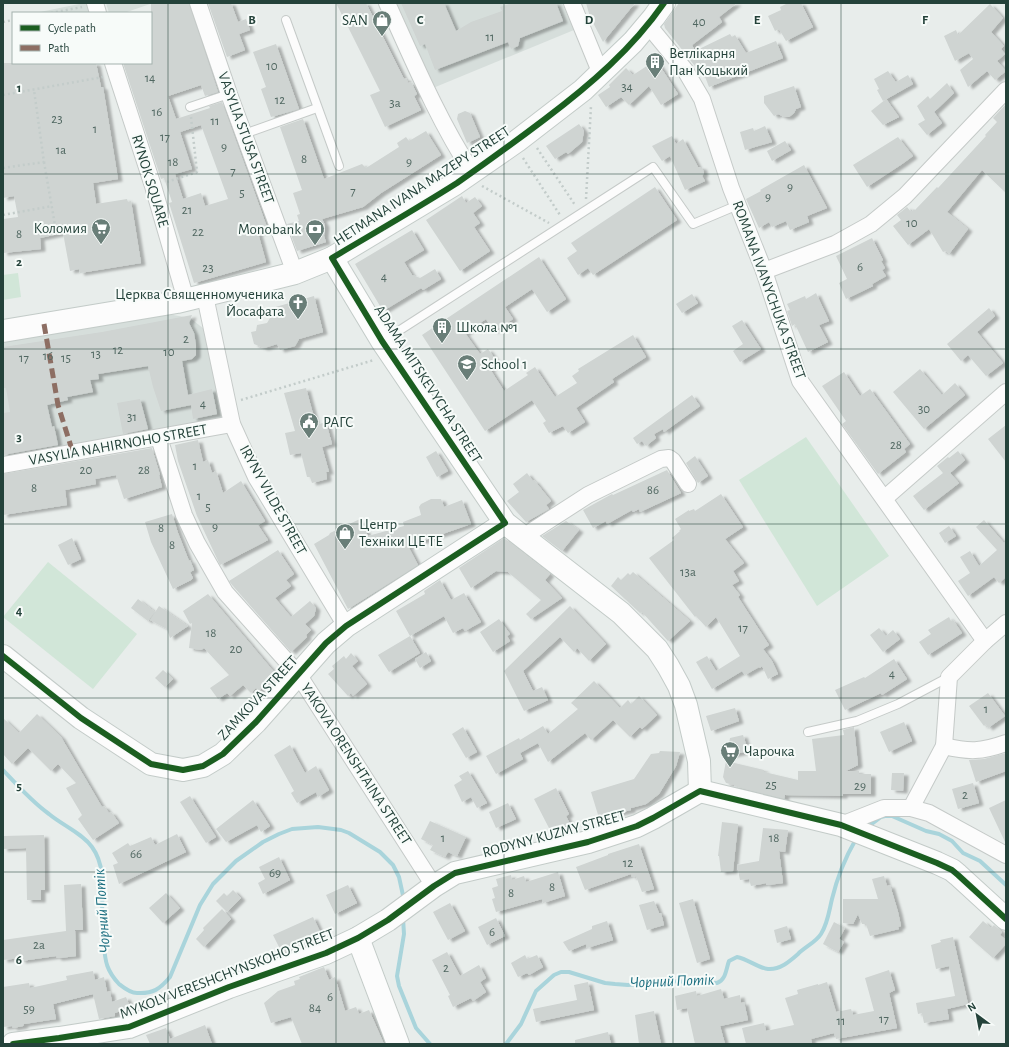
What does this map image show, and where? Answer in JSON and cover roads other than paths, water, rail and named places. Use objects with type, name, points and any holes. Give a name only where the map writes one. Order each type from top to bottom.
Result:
[{"type":"main road","name":"HETMANA IVANA MAZEPY STREET","points":[[3,331],[196,298],[295,273],[332,258],[476,178],[517,141],[583,90],[601,74],[648,25],[664,3]]},
{"type":"main road","name":"ADAMA MITSKEVYCHA STREET","points":[[332,258],[387,348],[505,523],[621,613],[657,649],[679,686],[686,705],[699,761],[700,791]]},
{"type":"main road","name":"ZAMKOVA STREET","points":[[3,656],[81,718],[151,764],[184,770],[203,766],[223,754],[256,722],[326,643],[346,626],[505,523]]},
{"type":"main road","points":[[700,791],[841,825],[930,860],[952,870],[1006,918]]},
{"type":"main road","name":"RODYNY KUZMY STREET","points":[[415,900],[455,873],[588,842],[637,826],[700,791]]},
{"type":"main road","name":"MYKOLY VERESHCHYNSKOHO STREET","points":[[13,1044],[129,1027],[229,987],[326,953],[358,938],[388,920],[415,900]]},
{"type":"main road","points":[[358,938],[398,1044]]},
{"type":"street","name":"VASYLIA STUSA STREET","points":[[198,3],[229,94],[295,273]]},
{"type":"street","points":[[387,3],[452,140],[476,178]]},
{"type":"street","points":[[572,3],[601,74]]},
{"type":"street","name":"ROMANA IVANYCHUKA STREET","points":[[648,25],[685,70],[702,99],[738,205],[764,272],[800,381],[885,498],[985,641]]},
{"type":"street","name":"RYNOK SQUARE","points":[[115,69],[153,186],[196,298]]},
{"type":"street","points":[[764,272],[835,244],[872,224],[905,196],[1006,90]]},
{"type":"street","name":"IRYNY VILDE STREET","points":[[196,298],[232,424],[256,477],[346,626]]},
{"type":"street","points":[[885,498],[1006,392]]},
{"type":"street","name":"VASYLIA NAHIRNOHO STREET","points":[[3,466],[232,424]]},
{"type":"street","name":"YAKOVA ORENSHTAINA STREET","points":[[159,438],[184,515],[197,543],[225,592],[298,674],[434,886]]},
{"type":"street","points":[[523,537],[588,495],[661,459],[669,458],[673,461],[688,484]]},
{"type":"street","points":[[911,808],[944,746],[948,678],[985,641],[1006,624]]},
{"type":"street","points":[[944,746],[964,750],[974,750],[990,748],[1006,743]]},
{"type":"street","points":[[841,825],[880,809],[911,808],[928,813],[1006,855]]},
{"type":"lane","points":[[286,20],[339,166]]},
{"type":"lane","points":[[190,107],[229,94]]},
{"type":"lane","points":[[244,134],[317,108]]},
{"type":"lane","points":[[387,348],[562,226],[653,167],[693,224],[738,205]]},
{"type":"lane","points":[[808,732],[834,727],[864,718],[898,704],[948,678]]},
{"type":"waterway","name":"Чорний Потік","points":[[3,770],[37,804],[54,818],[83,837],[92,847],[97,856],[102,874],[102,924],[106,961],[109,970],[119,984],[134,993],[152,992],[163,985],[170,977],[200,905],[213,884],[236,861],[263,842],[292,829],[318,827],[341,830],[349,833],[380,852],[393,865],[399,877],[404,900]]},
{"type":"waterway","name":"Чорний Потік","points":[[869,826],[881,817],[892,816],[926,831],[939,834],[952,841],[963,853],[980,861],[1006,885]]},
{"type":"waterway","name":"Чорний Потік","points":[[506,1044],[521,1024],[536,991],[554,975],[561,972],[569,972],[605,983],[628,985],[668,981],[717,983],[724,977],[729,961],[737,957],[768,969],[777,968],[784,964],[821,934],[827,921],[839,876],[856,839]]},
{"type":"waterway","name":"Чорний Потік","points":[[403,918],[404,934],[397,976],[399,986],[416,1028],[430,1044]]},
{"type":"place","name":"SAN","points":[[382,37]]},
{"type":"place","name":"Ветлікарня Пан Коцький","points":[[655,79]]},
{"type":"place","name":"Коломия","points":[[101,245]]},
{"type":"place","name":"Monobank","points":[[315,246]]},
{"type":"place","name":"Церква Священномученика Йосафата","points":[[298,320]]},
{"type":"place","name":"Школа №1","points":[[442,344]]},
{"type":"place","name":"School 1","points":[[467,381]]},
{"type":"place","name":"РАГС","points":[[309,439]]},
{"type":"place","name":"Центр Техніки ЦЕ ТЕ","points":[[345,550]]},
{"type":"place","name":"Чарочка","points":[[730,768]]}]
